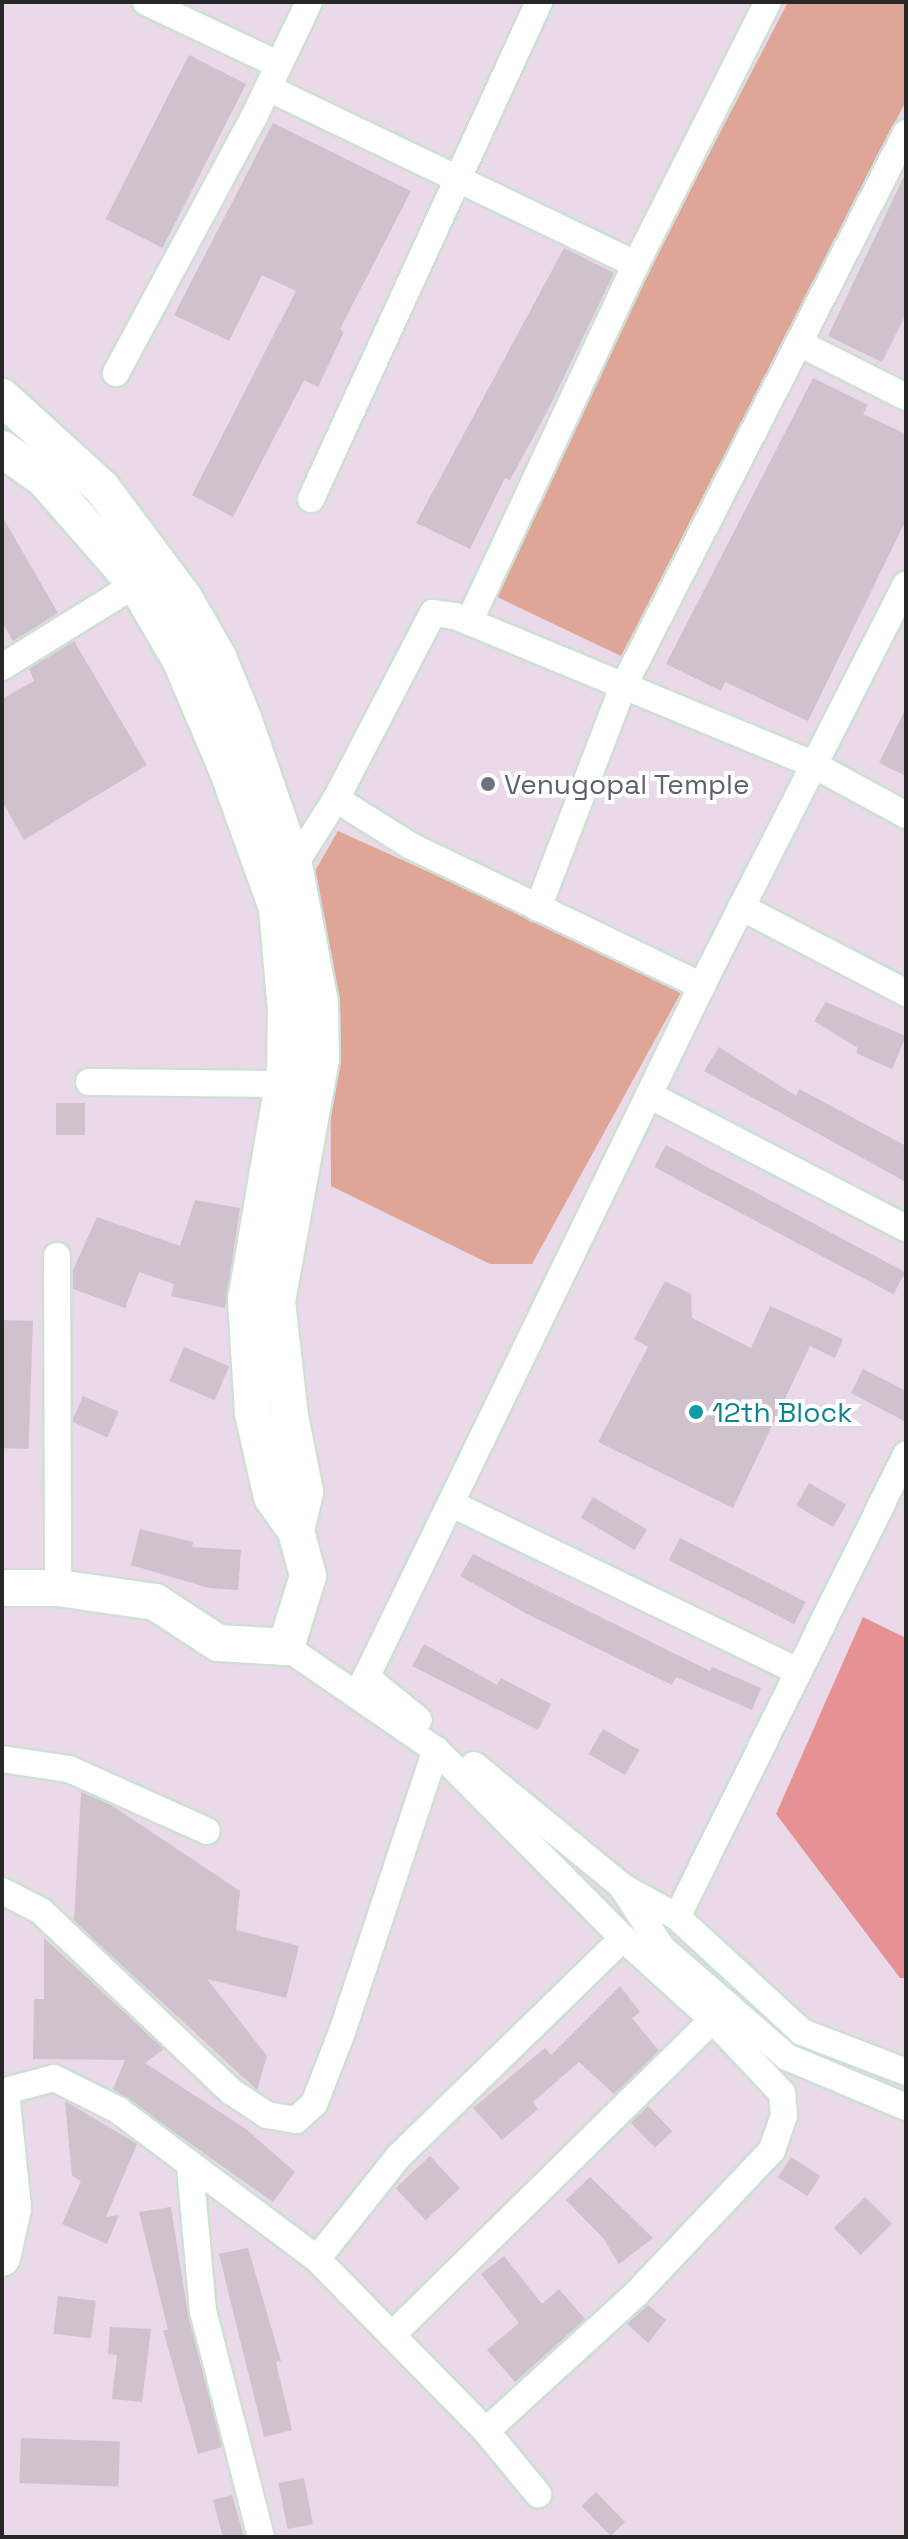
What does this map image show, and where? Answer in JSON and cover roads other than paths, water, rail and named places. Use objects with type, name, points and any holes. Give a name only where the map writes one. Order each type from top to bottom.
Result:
[{"type":"main road","points":[[2,397],[102,488],[149,576],[227,769],[277,908],[286,1010],[283,1084],[246,1299],[253,1413],[272,1497],[296,1531],[308,1576],[286,1647],[218,1643],[155,1602],[58,1588],[2,1588]]},
{"type":"main road","points":[[2,449],[44,479],[149,576],[218,657],[294,865],[320,1003],[321,1059],[277,1301],[290,1416],[305,1492],[296,1531]]},
{"type":"main road","points":[[2,2103],[13,2208],[2,2258]]},
{"type":"street","points":[[146,2],[459,181],[636,264]]},
{"type":"street","points":[[116,373],[309,2]]},
{"type":"street","points":[[311,499],[539,2]]},
{"type":"street","points":[[469,622],[636,264],[768,2]]},
{"type":"street","points":[[538,908],[623,687],[906,133]]},
{"type":"street","points":[[799,343],[906,397]]},
{"type":"street","points":[[2,667],[149,576]]},
{"type":"street","points":[[362,1686],[741,907],[906,585]]},
{"type":"street","points":[[294,865],[336,799],[433,613],[469,622],[814,765],[906,815]]},
{"type":"street","points":[[336,799],[411,846],[702,986]]},
{"type":"street","points":[[741,907],[906,993]]},
{"type":"street","points":[[89,1082],[283,1084]]},
{"type":"street","points":[[649,1095],[906,1228]]},
{"type":"street","points":[[57,1256],[58,1588]]},
{"type":"street","points":[[677,1917],[906,1455]]},
{"type":"street","points":[[452,1504],[798,1671]]},
{"type":"street","points":[[286,1647],[362,1686],[623,1887],[677,1917],[802,2032],[906,2072]]},
{"type":"street","points":[[362,1686],[436,1750],[623,1938],[713,2020],[782,2093],[784,2116],[772,2150],[636,2294],[486,2431]]},
{"type":"street","points":[[2,1891],[41,1911],[232,2092],[267,2115],[296,2120],[314,2104],[342,2032],[436,1750]]},
{"type":"street","points":[[2,1759],[69,1769],[207,1831]]},
{"type":"street","points":[[623,1887],[662,1948],[787,2057],[906,2107]]},
{"type":"street","points":[[317,2259],[399,2156],[623,1938]]},
{"type":"street","points":[[392,2335],[713,2020]]},
{"type":"street","points":[[2,2092],[54,2078],[118,2110],[317,2259],[486,2431],[538,2494]]},
{"type":"street","points":[[190,2166],[203,2311],[261,2537]]},
{"type":"place","name":"Venugopal Temple","points":[[488,784]]},
{"type":"place","name":"12th Block","points":[[696,1412]]}]
